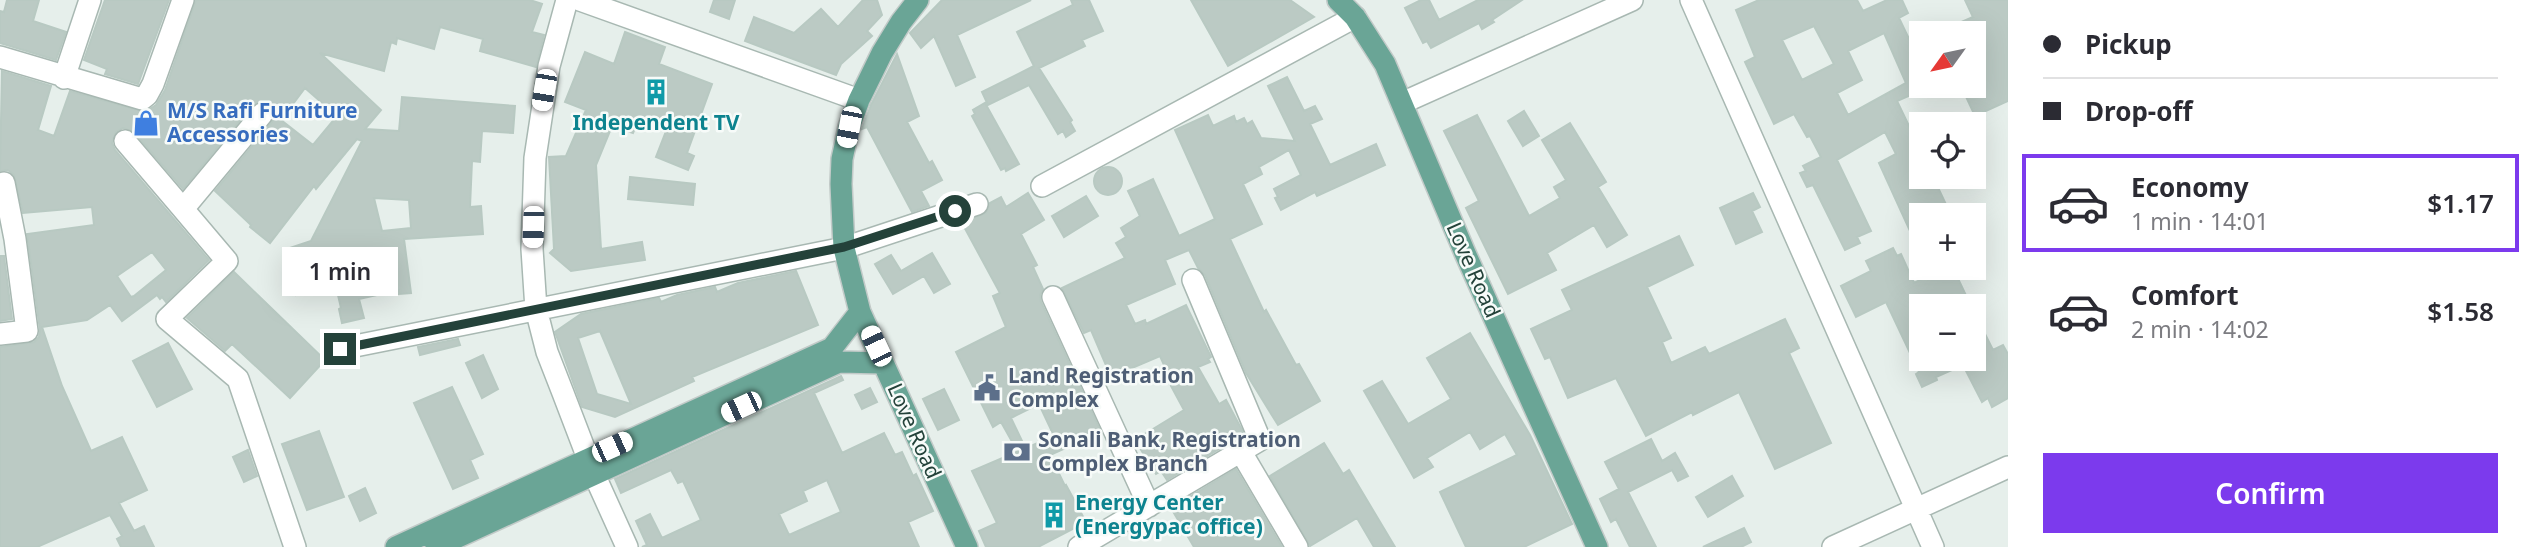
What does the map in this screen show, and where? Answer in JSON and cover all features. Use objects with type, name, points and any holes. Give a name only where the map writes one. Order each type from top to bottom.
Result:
[{"type":"main road","name":"Love Road","points":[[918,0],[882,53],[849,127],[842,159],[844,247],[860,312],[967,547]]},
{"type":"main road","name":"Love Road","points":[[1338,0],[1355,18],[1385,64],[1465,253],[1597,547]]},
{"type":"main road","points":[[835,355],[860,312]]},
{"type":"main road","points":[[396,547],[591,466],[835,355],[883,363]]},
{"type":"main road","points":[[436,547],[591,466]]},
{"type":"street","points":[[64,78],[90,0]]},
{"type":"street","points":[[0,57],[138,99],[145,98],[153,84],[183,0]]},
{"type":"street","points":[[567,0],[549,66],[535,158],[532,249],[536,309],[547,352],[591,466],[627,547]]},
{"type":"street","points":[[580,0],[859,100]]},
{"type":"street","points":[[1402,103],[1632,0]]},
{"type":"street","points":[[1691,0],[1933,547]]},
{"type":"street","points":[[1042,186],[1355,18]]},
{"type":"street","points":[[183,209],[262,114]]},
{"type":"street","points":[[125,141],[227,261],[167,319],[238,379],[295,547]]},
{"type":"street","points":[[0,334],[27,331],[15,239],[4,183]]},
{"type":"street","points":[[340,349],[844,247],[977,204]]},
{"type":"street","points":[[1079,547],[1260,440],[1192,280]]},
{"type":"street","points":[[1053,297],[1149,506]]},
{"type":"street","points":[[1241,452],[1297,547]]},
{"type":"street","points":[[1833,547],[2008,467]]},
{"type":"building","points":[[7,0],[39,0],[33,21],[66,32],[56,60],[0,43],[0,11],[4,12]]},
{"type":"building","points":[[105,0],[169,0],[138,84],[105,74],[107,69],[84,60]]},
{"type":"building","points":[[196,0],[530,0],[542,4],[532,32],[544,35],[536,67],[480,51],[483,39],[440,27],[434,49],[397,38],[396,44],[391,42],[384,71],[320,53],[381,110],[365,129],[399,131],[402,97],[515,106],[513,133],[482,131],[480,162],[472,161],[470,207],[481,206],[483,234],[404,239],[411,293],[399,294],[399,290],[359,299],[364,318],[342,323],[335,282],[296,295],[284,250],[311,241],[362,141],[357,139],[316,189],[314,186],[270,243],[250,227],[251,225],[215,191],[272,122],[274,110],[270,104],[258,102],[252,106],[183,189],[134,132],[123,128],[116,132],[112,143],[115,150],[209,260],[166,302],[157,295],[122,321],[110,305],[87,320],[42,327],[62,386],[91,451],[122,437],[147,490],[119,503],[134,531],[144,526],[154,547],[121,547],[117,539],[122,536],[110,515],[37,547],[0,547],[0,347],[34,342],[39,337],[40,330],[27,234],[94,225],[92,207],[23,213],[14,175],[8,170],[0,171],[2,71],[51,86],[38,130],[54,136],[70,91],[145,112],[156,105],[165,90]],"holes":[[[305,88],[337,116],[313,145],[281,120]],[[374,198],[409,200],[411,228],[382,231]],[[152,252],[166,270],[131,297],[117,276]]]},
{"type":"building","points":[[714,0],[735,0],[729,19],[710,12]]},
{"type":"building","points":[[863,0],[877,0],[882,15],[867,31],[872,36],[841,64],[836,75],[745,41],[754,17],[794,33],[821,9],[838,27]]},
{"type":"building","points":[[942,0],[1031,0],[957,35],[975,77],[956,86],[934,36],[921,48],[910,33]]},
{"type":"building","points":[[1071,0],[1089,0],[1103,31],[1082,40],[1085,46],[1039,68],[1072,120],[1070,122],[1075,131],[1066,137],[1063,131],[1058,134],[1029,85],[988,105],[982,92],[1034,66],[1017,32],[1073,5]]},
{"type":"building","points":[[1191,0],[1290,0],[1314,17],[1228,66]]},
{"type":"building","points":[[1421,0],[1429,0],[1439,20],[1478,0],[1522,0],[1482,29],[1479,23],[1431,48],[1427,41],[1423,43],[1405,8]]},
{"type":"building","points":[[1759,0],[1857,0],[1863,11],[1887,0],[1902,0],[1908,13],[1899,18],[1909,39],[1909,96],[1897,101],[1909,126],[1909,189],[1939,189],[1945,203],[1909,203],[1909,229],[1879,163],[1896,154],[1885,132],[1837,160],[1871,231],[1857,237],[1860,243],[1845,250],[1813,185],[1807,187],[1800,173],[1806,171],[1803,166],[1821,157],[1794,114],[1774,124],[1745,62],[1755,57],[1736,10]],"holes":[[[1814,26],[1834,64],[1802,80],[1782,40]],[[1884,33],[1906,83],[1848,115],[1837,93],[1862,80],[1848,51]]]},
{"type":"building","points":[[1965,0],[2008,0],[2008,101],[1984,112],[1973,112],[1967,98],[1986,98],[1986,21],[1964,21],[1973,17]]},
{"type":"building","points":[[625,32],[665,47],[659,64],[712,84],[687,153],[694,156],[688,170],[656,157],[668,126],[640,116],[633,133],[612,126],[596,165],[601,249],[642,242],[645,260],[571,271],[550,253],[554,249],[549,157],[566,156],[586,110],[565,102],[585,52],[614,64]]},
{"type":"building","points":[[897,54],[919,116],[907,122],[929,163],[932,161],[942,180],[921,191],[929,206],[912,212],[867,127],[862,129]]},
{"type":"building","points":[[1287,77],[1304,111],[1315,106],[1322,119],[1310,124],[1330,165],[1376,144],[1385,165],[1317,196],[1315,192],[1281,210],[1274,189],[1301,175],[1289,150],[1259,167],[1262,174],[1243,184],[1262,224],[1230,239],[1264,312],[1266,310],[1296,365],[1299,364],[1320,401],[1278,425],[1246,373],[1205,275],[1198,268],[1189,250],[1165,260],[1175,284],[1126,305],[1135,324],[1145,320],[1146,324],[1186,305],[1211,357],[1208,359],[1210,362],[1198,367],[1219,404],[1226,400],[1243,432],[1167,480],[1161,471],[1156,474],[1135,440],[1184,410],[1171,386],[1173,385],[1160,356],[1111,377],[1091,330],[1084,333],[1062,288],[1125,258],[1116,243],[1126,237],[1121,228],[1140,216],[1128,191],[1153,179],[1179,236],[1215,219],[1175,130],[1208,115],[1213,126],[1234,116],[1236,122],[1244,118],[1247,124],[1252,121],[1261,138],[1295,141],[1268,86]]},
{"type":"building","points":[[985,103],[1019,164],[1006,171],[1005,168],[1001,170],[972,116],[975,114],[973,110]]},
{"type":"building","points":[[1524,111],[1539,136],[1523,146],[1508,121]]},
{"type":"building","points":[[1477,115],[1529,216],[1560,198],[1554,187],[1566,180],[1542,140],[1570,123],[1606,182],[1598,187],[1627,235],[1607,247],[1594,225],[1547,253],[1556,270],[1508,294],[1466,208],[1479,201],[1444,131]]},
{"type":"building","points":[[1108,167],[1118,171],[1122,181],[1118,191],[1108,195],[1098,191],[1094,181],[1098,171]]},
{"type":"building","points":[[630,177],[695,184],[693,205],[628,199]]},
{"type":"building","points":[[1028,193],[1044,220],[1021,234],[1037,265],[1033,267],[1043,289],[1041,302],[1101,432],[1050,455],[1086,522],[1038,547],[986,547],[979,531],[997,523],[972,471],[1054,436],[1039,404],[1011,418],[1023,443],[1015,447],[1001,422],[993,427],[956,352],[1006,327],[993,296],[1000,293],[962,223],[986,213],[990,203],[1001,197],[1006,207]]},
{"type":"building","points":[[1753,193],[1760,207],[1752,211],[1762,232],[1736,244],[1720,208]]},
{"type":"building","points":[[1086,196],[1098,216],[1064,237],[1052,216]]},
{"type":"building","points":[[1679,236],[1693,265],[1647,287],[1671,338],[1662,342],[1671,363],[1705,347],[1709,354],[1785,319],[1799,348],[1789,353],[1831,443],[1775,469],[1739,392],[1646,436],[1616,378],[1568,398],[1550,357],[1545,359],[1531,329],[1572,310],[1562,290]]},
{"type":"building","points":[[1893,248],[1897,256],[1901,254],[1909,272],[1909,280],[1914,283],[1920,280],[1959,280],[1965,294],[1909,294],[1909,351],[1886,302],[1856,317],[1841,286],[1871,271],[1866,261]]},
{"type":"building","points":[[932,253],[950,284],[934,293],[924,276],[893,294],[875,264],[891,255],[901,271]]},
{"type":"building","points":[[0,256],[4,256],[12,319],[0,321]]},
{"type":"building","points":[[796,271],[818,325],[692,377],[694,381],[615,417],[582,407],[555,332],[581,314],[659,298],[661,302],[677,295],[715,287],[717,292],[738,283]],"holes":[[[600,331],[631,404],[597,394],[578,338]]]},
{"type":"building","points":[[234,272],[325,360],[290,398],[232,344],[225,351],[187,318]]},
{"type":"building","points":[[1470,333],[1530,435],[1572,524],[1524,547],[1466,547],[1440,492],[1517,455],[1505,434],[1480,449],[1470,432],[1427,458],[1433,467],[1414,478],[1364,391],[1382,381],[1408,424],[1451,399],[1427,358]]},
{"type":"building","points":[[1986,336],[1993,350],[2003,345],[2008,354],[2008,398],[1992,407],[1988,398],[1982,402],[1966,371],[1986,371]]},
{"type":"building","points":[[458,339],[460,345],[420,355],[418,347]]},
{"type":"building","points":[[168,343],[192,389],[157,407],[133,361]]},
{"type":"building","points":[[483,355],[498,389],[482,398],[466,363]]},
{"type":"building","points":[[1950,371],[1922,387],[1916,374]]},
{"type":"building","points":[[841,376],[843,380],[814,393],[842,453],[884,433],[895,455],[902,452],[913,476],[916,474],[933,511],[908,522],[919,547],[642,547],[647,545],[636,521],[650,514],[662,538],[701,520],[683,481],[678,483],[671,470],[621,493],[615,479]],"holes":[[[827,480],[841,512],[789,535],[779,514],[807,501],[803,491]]]},
{"type":"building","points":[[452,387],[483,454],[470,460],[478,478],[453,489],[414,403]]},
{"type":"building","points":[[870,388],[877,402],[862,409],[855,395]]},
{"type":"building","points":[[944,389],[959,420],[938,430],[923,399]]},
{"type":"building","points":[[319,431],[344,497],[307,510],[282,444]]},
{"type":"building","points":[[1651,439],[1662,461],[1675,453],[1688,476],[1678,481],[1672,470],[1628,492],[1656,547],[1630,547],[1616,519],[1611,522],[1600,499],[1619,489],[1605,462]]},
{"type":"building","points":[[1324,443],[1343,474],[1349,470],[1395,547],[1374,547],[1357,518],[1310,546],[1270,476]]},
{"type":"building","points":[[248,450],[257,476],[244,482],[233,457]]},
{"type":"building","points":[[1236,469],[1282,547],[1194,547],[1171,508]]},
{"type":"building","points":[[1732,476],[1743,496],[1708,517],[1696,497]]},
{"type":"building","points":[[365,488],[376,513],[360,521],[349,496]]},
{"type":"building","points":[[1744,528],[1751,542],[1741,547],[1703,547]]},
{"type":"place","name":"Independent TV","points":[[656,92]]},
{"type":"place","name":"M/S Rafi Furniture Accessories","points":[[146,123]]},
{"type":"place","name":"Land Registration Complex","points":[[987,388]]},
{"type":"place","name":"Sonali Bank, Registration Complex Branch","points":[[1017,452]]},
{"type":"place","name":"Energy Center (Energypac office)","points":[[1054,515]]},
{"type":"route","points":[[340,349],[844,247],[955,211]]}]
